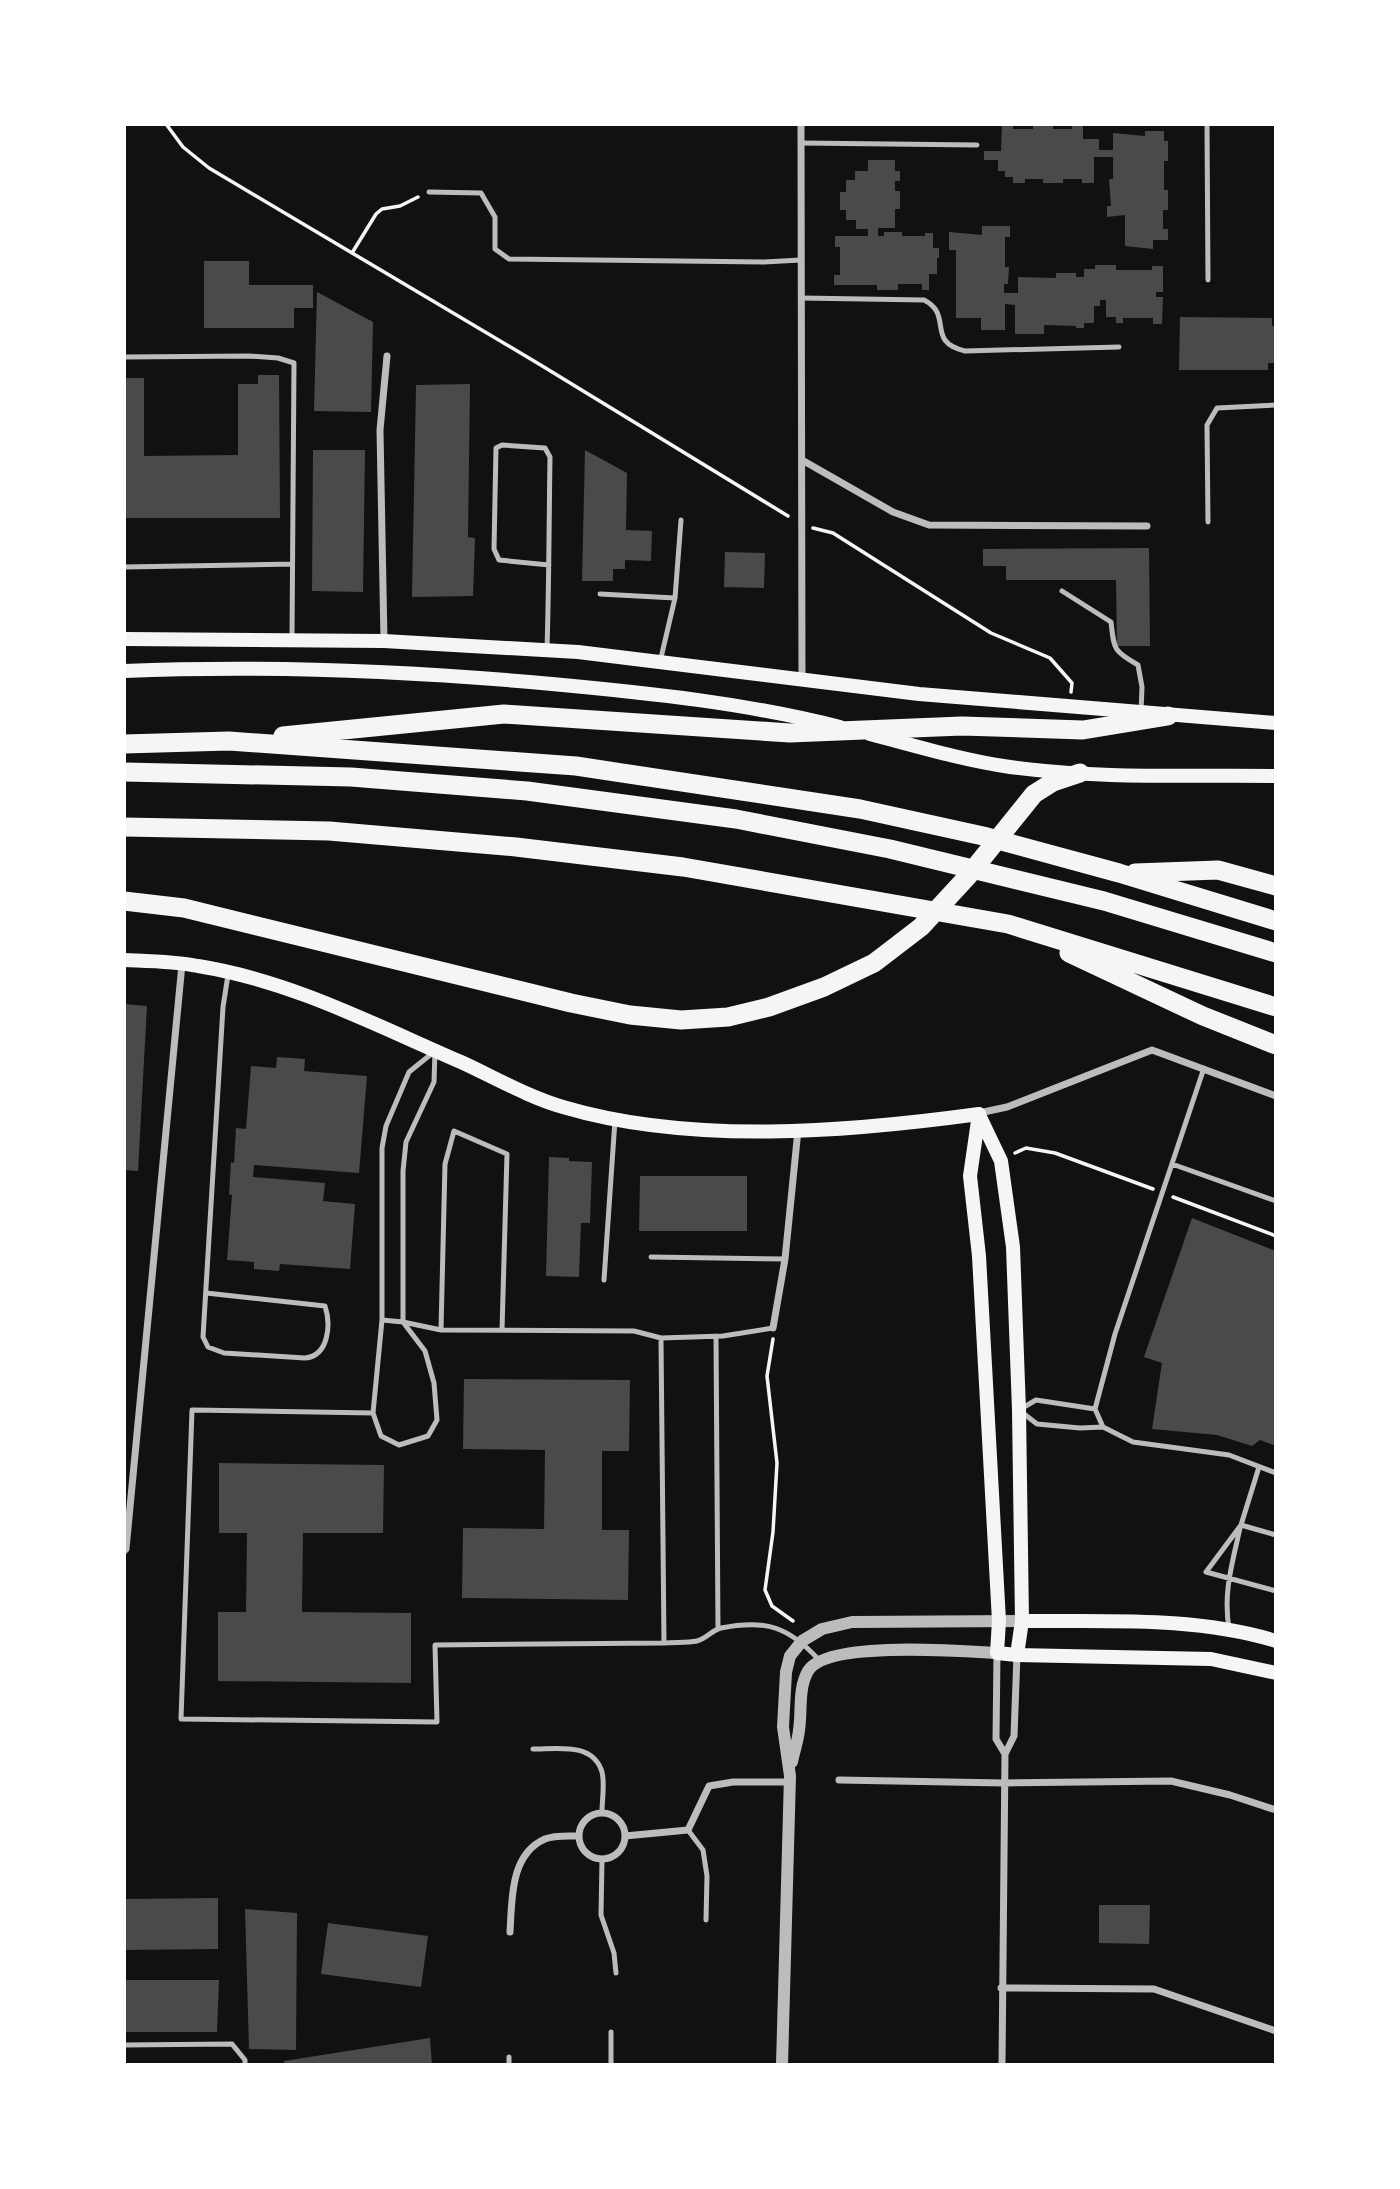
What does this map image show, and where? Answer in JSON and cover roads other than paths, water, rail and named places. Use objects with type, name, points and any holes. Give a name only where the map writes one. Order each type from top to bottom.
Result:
[{"type":"highway","points":[[124,744],[229,741],[504,714],[790,733],[962,726],[1083,730],[1168,716]]},
{"type":"highway","points":[[229,741],[576,766],[860,809],[983,836],[1119,873],[1276,921]]},
{"type":"highway","points":[[124,772],[351,777],[527,791],[736,819],[890,849],[1090,898],[1276,953]]},
{"type":"highway","points":[[124,901],[184,908],[571,1003],[631,1015],[681,1020],[728,1017],[769,1007],[824,988],[874,963],[921,927],[968,876],[1034,794],[1053,782],[1080,773]]},
{"type":"highway","points":[[124,827],[329,831],[516,846],[683,867],[1008,924],[1276,1007]]},
{"type":"highway","points":[[1119,873],[1218,870],[1276,886]]},
{"type":"highway","points":[[1008,924],[1203,1016],[1276,1045]]},
{"type":"main road","points":[[124,639],[384,641],[547,650],[919,694],[1276,723]]},
{"type":"main road","points":[[124,671],[278,670],[418,674],[616,690],[730,704],[799,716],[957,757],[1011,767],[1080,773],[1276,776]]},
{"type":"main road","points":[[124,960],[182,963],[228,972],[328,1003],[560,1106],[615,1120],[707,1130],[798,1129],[919,1122],[979,1114]]},
{"type":"main road","points":[[979,1114],[1001,1161],[1013,1247],[1022,1621],[1017,1655]]},
{"type":"main road","points":[[979,1114],[970,1176],[979,1269],[999,1621],[997,1653],[1211,1659],[1276,1673]]},
{"type":"main road","points":[[1022,1621],[1174,1623],[1230,1630],[1276,1641]]},
{"type":"street","points":[[801,124],[802,679]]},
{"type":"street","points":[[384,641],[380,429],[387,356]]},
{"type":"street","points":[[802,460],[893,512],[929,525],[1147,526]]},
{"type":"street","points":[[124,1551],[182,963]]},
{"type":"street","points":[[979,1114],[1007,1107],[1152,1050],[1276,1096]]},
{"type":"street","points":[[773,1331],[785,1259],[798,1129]]},
{"type":"street","points":[[782,2065],[790,1775],[783,1727],[786,1672],[790,1657],[802,1641],[822,1629],[852,1622],[1022,1621]]},
{"type":"street","points":[[790,1775],[799,1732],[803,1685],[808,1670],[819,1660],[853,1651],[997,1653],[996,1739],[1005,1755]]},
{"type":"street","points":[[1002,2065],[1005,1755],[1014,1736],[1017,1655]]},
{"type":"street","points":[[625,1836],[688,1830],[709,1786],[790,1775]]},
{"type":"street","points":[[839,1780],[1004,1783],[1171,1781],[1230,1795],[1276,1810]]},
{"type":"street","points":[[602,1812],[619,1819],[625,1836],[624,1845],[618,1853],[601,1860],[585,1852],[580,1845],[579,1836],[585,1819],[602,1812]]},
{"type":"street","points":[[510,1933],[514,1882],[525,1854],[546,1838],[579,1836]]},
{"type":"street","points":[[1001,1988],[1154,1989],[1276,2031]]},
{"type":"lane","points":[[1207,124],[1208,280]]},
{"type":"lane","points":[[801,143],[977,145]]},
{"type":"lane","points":[[429,192],[481,193],[495,217],[495,249],[509,258],[764,262],[801,260]]},
{"type":"lane","points":[[801,298],[924,300],[933,304],[939,316],[945,342],[965,351],[1119,347]]},
{"type":"lane","points":[[124,357],[249,356],[278,358],[293,363],[292,639]]},
{"type":"lane","points":[[1208,522],[1207,425],[1212,415],[1217,408],[1276,405]]},
{"type":"lane","points":[[547,650],[549,565],[550,457],[545,448],[502,445],[496,448],[494,549],[499,560],[549,565]]},
{"type":"lane","points":[[660,662],[675,598],[681,520]]},
{"type":"lane","points":[[124,567],[292,564]]},
{"type":"lane","points":[[1062,591],[1111,622],[1113,647],[1138,665],[1142,687],[1141,714]]},
{"type":"lane","points":[[600,594],[675,598]]},
{"type":"lane","points":[[206,1293],[325,1306],[326,1334],[321,1352],[314,1357],[305,1358],[215,1352],[208,1347],[203,1337],[223,1007],[228,972]]},
{"type":"lane","points":[[435,1051],[434,1082],[406,1142],[403,1171],[403,1322],[425,1350],[434,1383],[437,1420],[428,1436],[399,1445],[381,1436],[373,1413],[382,1320],[382,1148],[409,1072],[435,1051]]},
{"type":"lane","points":[[1103,1427],[1096,1409],[1115,1334],[1204,1068]]},
{"type":"lane","points":[[604,1280],[615,1120]]},
{"type":"lane","points":[[441,1330],[444,1164],[454,1131],[507,1154],[502,1331]]},
{"type":"lane","points":[[1172,1164],[1276,1201]]},
{"type":"lane","points":[[651,1258],[785,1259]]},
{"type":"lane","points":[[382,1320],[441,1330],[634,1331],[661,1338],[773,1331]]},
{"type":"lane","points":[[716,1336],[718,1629]]},
{"type":"lane","points":[[661,1338],[664,1643]]},
{"type":"lane","points":[[1096,1409],[1036,1400],[1019,1410],[1037,1423],[1080,1429],[1103,1427],[1133,1442],[1229,1455],[1276,1473]]},
{"type":"lane","points":[[373,1413],[192,1410],[181,1719],[437,1722],[435,1644],[700,1641],[718,1629],[754,1625],[778,1627],[802,1641],[819,1660]]},
{"type":"lane","points":[[1230,1630],[1226,1606],[1228,1579],[1259,1467]]},
{"type":"lane","points":[[1241,1525],[1276,1535]]},
{"type":"lane","points":[[1241,1525],[1206,1572],[1276,1591]]},
{"type":"lane","points":[[533,1749],[579,1749],[594,1758],[602,1772],[602,1812]]},
{"type":"lane","points":[[688,1830],[703,1850],[707,1876],[706,1920]]},
{"type":"lane","points":[[601,1860],[601,1915],[614,1953],[616,1973]]},
{"type":"lane","points":[[611,2032],[611,2065]]},
{"type":"lane","points":[[124,2045],[232,2043],[245,2060],[245,2065]]},
{"type":"lane","points":[[509,2057],[509,2065]]}]
